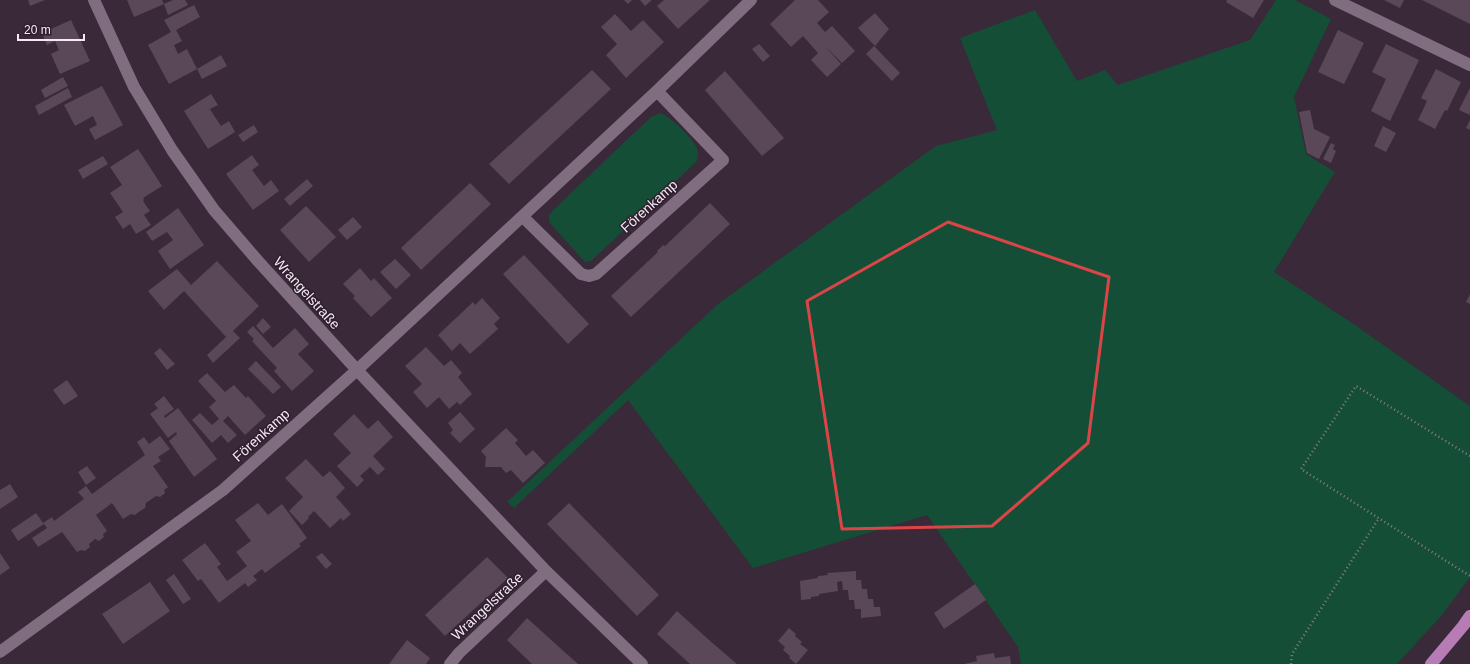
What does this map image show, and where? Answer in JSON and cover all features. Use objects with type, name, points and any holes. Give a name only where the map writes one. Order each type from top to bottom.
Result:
[{"type":"main road","points":[[1431,664],[1470,616]]},
{"type":"street","name":"Wrangelstraße","points":[[94,0],[134,87],[172,150],[214,210],[357,370],[546,571],[642,664]]},
{"type":"street","name":"Förenkamp","points":[[0,652],[223,490],[357,370],[523,217],[751,0]]},
{"type":"street","points":[[1335,0],[1470,66]]},
{"type":"street","name":"Förenkamp","points":[[523,217],[581,274],[589,276],[596,274],[723,160],[657,91]]},
{"type":"street","name":"Wrangelstraße","points":[[450,664],[459,653],[546,571]]},
{"type":"path","points":[[1470,456],[1356,386],[1301,469],[1470,576]]},
{"type":"path","points":[[1291,664],[1292,654],[1379,518]]},
{"type":"highlighted area","points":[[948,222],[1109,277],[1088,443],[992,526],[842,529],[807,301]]},
{"type":"green space","points":[[1276,0],[1295,0],[1331,19],[1294,97],[1306,154],[1335,172],[1274,272],[1352,323],[1470,406],[1470,577],[1442,615],[1397,664],[1021,664],[1018,647],[927,515],[753,568],[628,400],[514,508],[507,502],[718,304],[936,146],[997,130],[960,38],[1035,10],[1077,81],[1105,70],[1118,85],[1250,40]]},
{"type":"green space","points":[[660,113],[674,122],[693,142],[698,150],[697,161],[591,261],[585,262],[549,222],[549,215],[651,117]]},
{"type":"building","points":[[28,0],[45,0],[30,6]]},
{"type":"building","points":[[127,0],[162,0],[164,4],[134,17]]},
{"type":"building","points":[[173,0],[185,0],[188,5],[168,15],[164,4]]},
{"type":"building","points":[[624,0],[632,0],[628,4]]},
{"type":"building","points":[[640,0],[652,0],[645,6]]},
{"type":"building","points":[[664,0],[710,0],[678,29],[657,6]]},
{"type":"building","points":[[795,0],[818,0],[829,12],[817,23],[825,32],[832,26],[855,51],[842,63],[825,46],[841,64],[827,77],[811,60],[818,53],[803,36],[791,47],[770,24]]},
{"type":"building","points":[[1227,0],[1264,0],[1253,18],[1226,2]]},
{"type":"building","points":[[1384,0],[1404,0],[1400,8]]},
{"type":"building","points":[[1422,0],[1470,0],[1470,24]]},
{"type":"building","points":[[194,5],[200,17],[176,30],[182,41],[174,45],[178,54],[187,49],[197,69],[169,84],[148,45],[171,32],[164,20]]},
{"type":"building","points":[[875,13],[889,29],[875,46],[858,28]]},
{"type":"building","points":[[615,14],[631,31],[643,20],[664,42],[626,78],[606,55],[617,44],[601,27]]},
{"type":"building","points":[[71,20],[90,61],[60,74],[51,54],[59,50],[55,41],[47,45],[42,33]]},
{"type":"building","points":[[1338,30],[1364,43],[1344,84],[1318,72]]},
{"type":"building","points":[[759,44],[770,56],[763,62],[752,49]]},
{"type":"building","points":[[1386,44],[1419,60],[1390,121],[1371,111],[1386,79],[1372,72]]},
{"type":"building","points":[[874,46],[900,73],[892,81],[866,54]]},
{"type":"building","points":[[221,55],[227,66],[202,79],[197,69]]},
{"type":"building","points":[[1436,69],[1461,82],[1447,111],[1445,110],[1435,129],[1418,120],[1427,101],[1421,98]]},
{"type":"building","points":[[592,70],[611,89],[509,184],[489,164]]},
{"type":"building","points":[[725,71],[784,138],[762,156],[705,90]]},
{"type":"building","points":[[63,77],[68,86],[45,98],[41,90]]},
{"type":"building","points":[[102,86],[123,125],[95,140],[89,129],[97,125],[93,116],[75,126],[64,105]]},
{"type":"building","points":[[68,88],[72,97],[39,115],[35,106]]},
{"type":"building","points":[[1470,88],[1470,115],[1459,110]]},
{"type":"building","points":[[211,94],[218,105],[210,109],[215,117],[221,126],[229,121],[235,132],[208,149],[184,111]]},
{"type":"building","points":[[1310,110],[1314,129],[1330,137],[1319,159],[1307,153],[1299,112]]},
{"type":"building","points":[[1470,120],[1470,130],[1466,128]]},
{"type":"building","points":[[254,125],[258,132],[243,142],[238,135]]},
{"type":"building","points":[[1383,126],[1396,133],[1386,152],[1374,146]]},
{"type":"building","points":[[1331,143],[1335,145],[1333,149],[1336,151],[1331,163],[1323,159]]},
{"type":"building","points":[[138,149],[162,186],[143,198],[143,201],[150,211],[144,215],[151,225],[136,234],[130,224],[123,229],[115,217],[123,212],[110,193],[122,185],[110,167]]},
{"type":"building","points":[[252,155],[259,165],[252,170],[264,186],[271,180],[279,191],[253,210],[226,174]]},
{"type":"building","points":[[103,156],[108,164],[83,179],[78,170]]},
{"type":"building","points":[[307,179],[313,186],[290,206],[284,199]]},
{"type":"building","points":[[470,183],[491,204],[421,270],[401,248]]},
{"type":"building","points":[[710,203],[730,224],[631,317],[611,296],[658,252],[657,251],[663,245],[665,246]]},
{"type":"building","points":[[306,206],[336,237],[309,262],[280,230]]},
{"type":"building","points":[[178,208],[204,245],[170,269],[158,251],[173,240],[167,232],[152,241],[146,232]]},
{"type":"building","points":[[353,217],[362,227],[347,240],[338,230]]},
{"type":"building","points":[[524,255],[589,324],[568,344],[503,274]]},
{"type":"building","points":[[395,259],[411,275],[396,289],[380,272]]},
{"type":"building","points":[[217,261],[259,306],[233,331],[240,338],[213,363],[207,355],[226,337],[184,291],[164,310],[148,291],[177,269],[191,285]]},
{"type":"building","points":[[360,268],[371,281],[374,278],[392,298],[371,317],[353,298],[355,296],[343,284]]},
{"type":"building","points":[[1470,294],[1470,304],[1466,302]]},
{"type":"building","points":[[482,298],[500,318],[494,324],[498,329],[470,354],[460,343],[452,351],[438,335],[473,302],[475,305]]},
{"type":"building","points":[[263,318],[271,327],[263,334],[256,326]]},
{"type":"building","points":[[253,326],[273,348],[295,328],[309,344],[298,354],[314,371],[292,391],[274,371],[277,368],[252,341],[254,339],[247,332]]},
{"type":"building","points":[[426,347],[444,366],[451,360],[462,373],[458,377],[472,394],[460,405],[457,402],[449,409],[439,397],[427,408],[413,392],[422,384],[405,366]]},
{"type":"building","points":[[160,348],[175,364],[167,370],[154,353]]},
{"type":"building","points":[[256,361],[281,387],[273,394],[248,369]]},
{"type":"building","points":[[207,373],[225,392],[234,385],[246,398],[248,396],[266,416],[245,435],[228,416],[223,421],[237,435],[228,443],[221,435],[212,443],[192,420],[200,413],[212,425],[219,419],[209,407],[216,401],[198,381]]},
{"type":"building","points":[[67,380],[78,396],[64,405],[53,390]]},
{"type":"building","points":[[164,396],[174,409],[164,416],[165,418],[178,408],[217,459],[194,477],[169,441],[177,434],[176,432],[168,438],[150,414],[158,408],[154,404]]},
{"type":"building","points":[[460,412],[475,429],[460,443],[450,433],[453,430],[448,423]]},
{"type":"building","points":[[354,414],[368,429],[378,420],[393,437],[373,456],[385,469],[378,475],[370,467],[360,476],[364,480],[357,487],[337,466],[351,453],[333,434]]},
{"type":"building","points":[[506,428],[518,440],[515,443],[526,456],[533,450],[545,463],[523,483],[511,470],[506,473],[501,467],[485,467],[486,457],[481,451]]},
{"type":"building","points":[[160,436],[170,449],[158,457],[161,461],[153,466],[168,487],[164,490],[165,493],[160,497],[156,496],[146,503],[145,508],[135,515],[131,514],[123,519],[112,503],[96,515],[107,531],[103,534],[104,537],[99,541],[95,539],[89,544],[90,547],[85,551],[81,550],[77,552],[62,532],[38,547],[32,538],[47,528],[44,524],[18,541],[11,530],[36,513],[43,523],[52,517],[54,521],[84,499],[78,492],[86,486],[92,494],[145,455],[137,442],[144,437],[149,444]]},
{"type":"building","points":[[306,459],[323,477],[330,471],[345,488],[336,497],[351,514],[343,521],[341,518],[330,528],[314,511],[302,525],[289,511],[303,497],[285,478]]},
{"type":"building","points":[[87,466],[96,478],[86,485],[78,472]]},
{"type":"building","points":[[10,484],[18,497],[0,509],[0,490]]},
{"type":"building","points":[[258,503],[268,515],[282,504],[307,538],[299,544],[301,546],[265,573],[262,569],[253,576],[257,580],[248,587],[245,583],[219,603],[201,579],[198,581],[182,560],[205,543],[221,564],[217,567],[227,581],[238,573],[247,566],[236,552],[251,541],[235,520]]},
{"type":"building","points":[[569,503],[659,595],[637,616],[547,524]]},
{"type":"building","points":[[0,553],[10,568],[0,575]]},
{"type":"building","points":[[322,553],[332,564],[326,569],[316,557]]},
{"type":"building","points":[[487,557],[508,578],[445,636],[425,615]]},
{"type":"building","points":[[856,571],[856,580],[861,580],[862,589],[867,589],[868,599],[873,599],[874,607],[880,607],[881,616],[861,618],[861,609],[855,609],[854,600],[849,600],[848,590],[843,590],[842,581],[837,582],[838,591],[819,594],[819,596],[811,597],[811,599],[801,600],[800,581],[818,578],[818,576],[828,575],[827,573]]},
{"type":"building","points":[[174,574],[191,599],[183,604],[166,580]]},
{"type":"building","points":[[150,582],[170,611],[123,644],[102,614]]},
{"type":"building","points":[[975,584],[986,600],[944,629],[934,613]]},
{"type":"building","points":[[677,611],[737,664],[690,664],[657,634]]},
{"type":"building","points":[[527,618],[578,664],[532,664],[507,640]]},
{"type":"building","points":[[789,628],[802,642],[800,644],[808,650],[796,664],[783,650],[785,647],[778,641]]},
{"type":"building","points":[[407,640],[430,658],[426,664],[389,664]]},
{"type":"building","points":[[994,653],[995,658],[1010,656],[1011,664],[964,664],[977,661],[976,656]]}]
